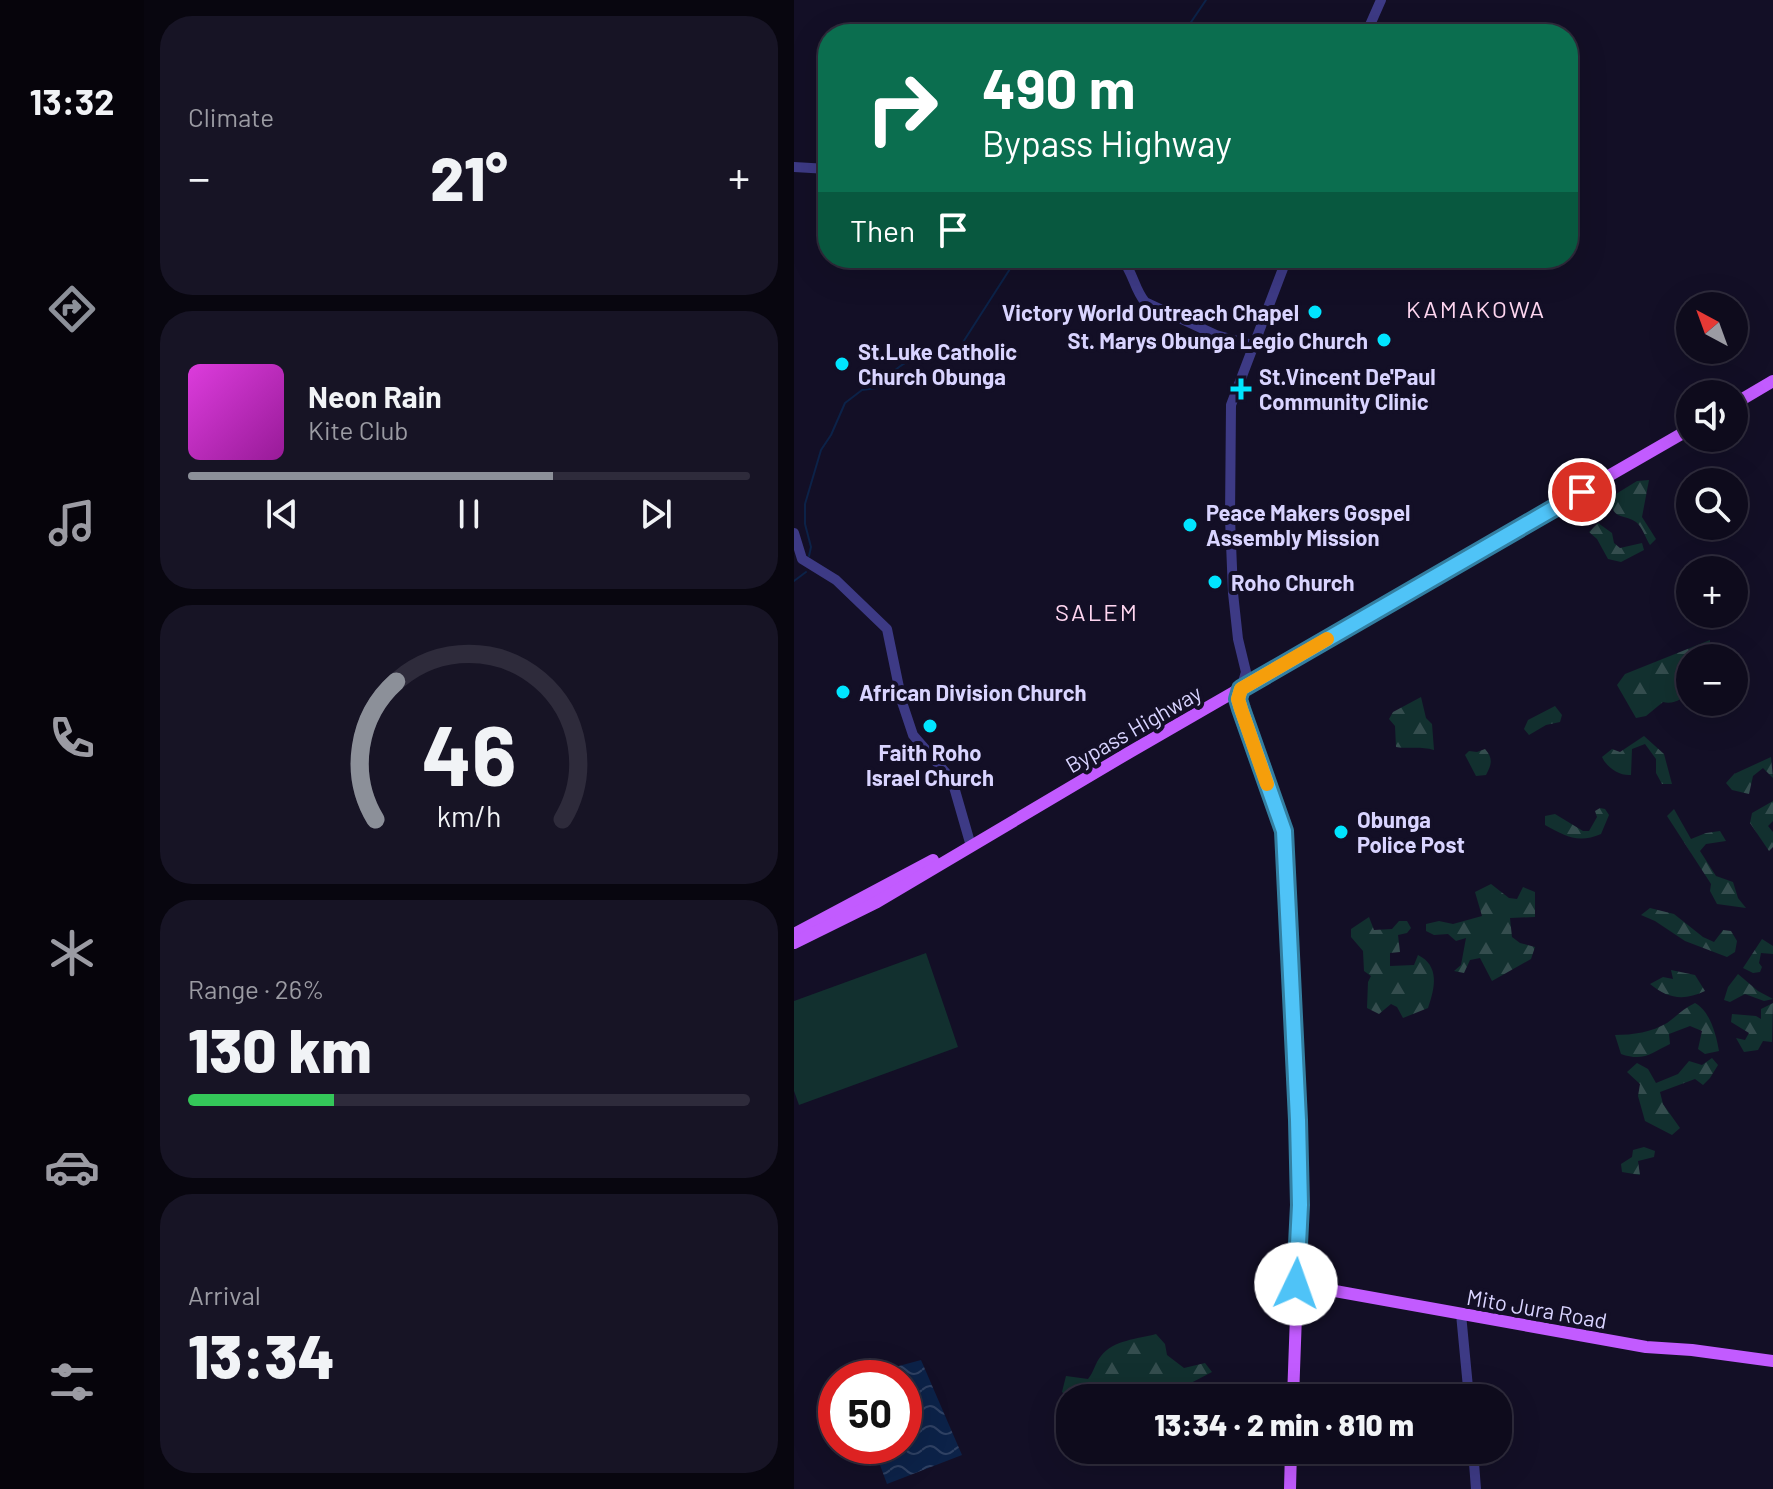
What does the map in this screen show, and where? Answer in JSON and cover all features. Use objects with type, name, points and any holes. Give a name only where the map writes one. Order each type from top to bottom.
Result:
[{"type":"main road","points":[[1748,396],[1773,381]]},
{"type":"main road","name":"Bypass Highway","points":[[794,943],[877,902],[1240,694],[1676,437]]},
{"type":"main road","points":[[1240,694],[1284,831],[1300,1205],[1293,1384]]},
{"type":"main road","name":"Bypass Highway","points":[[794,934],[934,860],[971,846]]},
{"type":"main road","name":"Mito Jura Road","points":[[1296,1284],[1646,1347],[1773,1361]]},
{"type":"main road","points":[[1290,1489],[1291,1464]]},
{"type":"street","points":[[1370,24],[1381,0]]},
{"type":"street","points":[[794,167],[818,168]]},
{"type":"street","points":[[1129,268],[1138,293],[1145,302],[1216,335],[1256,346]]},
{"type":"street","points":[[1240,694],[1246,672],[1238,639],[1233,593],[1231,405],[1283,268]]},
{"type":"street","points":[[794,533],[802,559],[836,580],[887,629],[902,702],[913,735],[952,780],[971,846]]},
{"type":"street","points":[[1461,1314],[1468,1384]]},
{"type":"street","points":[[1474,1464],[1476,1489]]},
{"type":"green space","points":[[1649,480],[1642,517],[1656,539],[1650,545],[1638,524],[1615,513],[1611,497],[1637,481]]},
{"type":"green space","points":[[1598,523],[1612,533],[1614,543],[1620,548],[1642,543],[1644,550],[1621,562],[1608,559],[1597,539],[1589,532]]},
{"type":"green space","points":[[1676,654],[1676,702],[1663,702],[1646,716],[1636,718],[1617,685],[1625,674]]},
{"type":"green space","points":[[1421,697],[1426,718],[1432,724],[1434,750],[1396,747],[1395,726],[1389,719],[1393,712]]},
{"type":"green space","points":[[1555,706],[1562,715],[1560,722],[1546,725],[1529,735],[1524,729],[1528,720]]},
{"type":"green space","points":[[1644,736],[1664,754],[1672,784],[1662,784],[1656,773],[1656,759],[1645,744],[1632,749],[1631,775],[1614,770],[1602,757],[1612,749],[1620,752]]},
{"type":"green space","points":[[1485,749],[1491,761],[1490,768],[1486,775],[1476,776],[1465,755],[1469,751]]},
{"type":"green space","points":[[1771,757],[1773,778],[1763,768],[1753,776],[1749,794],[1732,790],[1726,783],[1734,774]]},
{"type":"green space","points":[[1773,801],[1773,821],[1768,826],[1773,832],[1773,847],[1769,851],[1750,823],[1752,813]]},
{"type":"green space","points":[[1600,808],[1609,815],[1601,834],[1593,837],[1572,837],[1545,825],[1545,816],[1555,814],[1583,831],[1589,831],[1597,817],[1595,811]]},
{"type":"green space","points":[[1674,809],[1691,839],[1720,831],[1726,841],[1706,844],[1700,851],[1716,876],[1733,882],[1738,898],[1746,908],[1717,904],[1710,891],[1711,884],[1667,816]]},
{"type":"green space","points":[[1491,884],[1509,898],[1517,899],[1523,887],[1535,892],[1535,917],[1510,918],[1512,937],[1535,947],[1531,959],[1492,981],[1480,958],[1470,960],[1464,973],[1454,971],[1461,965],[1466,938],[1456,941],[1448,934],[1434,935],[1426,931],[1426,924],[1439,921],[1453,924],[1482,916],[1475,892]]},
{"type":"green space","points":[[1650,908],[1674,914],[1714,942],[1723,930],[1731,931],[1737,941],[1735,952],[1727,957],[1685,941],[1641,915]]},
{"type":"green space","points":[[1369,917],[1374,930],[1392,929],[1399,921],[1407,921],[1411,928],[1407,933],[1398,935],[1400,952],[1390,953],[1390,966],[1414,965],[1418,955],[1430,965],[1434,978],[1428,1008],[1403,1018],[1397,1007],[1391,1004],[1379,1014],[1367,1008],[1371,976],[1364,971],[1363,951],[1351,937],[1351,929]]},
{"type":"green space","points":[[1762,939],[1773,946],[1773,954],[1761,953],[1760,972],[1753,973],[1743,968]]},
{"type":"green space","points":[[926,953],[958,1047],[799,1105],[794,1091],[794,1001]]},
{"type":"green space","points":[[1671,970],[1695,975],[1705,991],[1676,997],[1650,984],[1663,977],[1673,979]]},
{"type":"green space","points":[[1738,974],[1773,999],[1764,1001],[1745,994],[1730,1002],[1724,1000],[1728,987]]},
{"type":"green space","points":[[1695,1003],[1708,1017],[1719,1051],[1705,1054],[1698,1049],[1702,1031],[1690,1026],[1669,1034],[1670,1044],[1647,1055],[1636,1057],[1621,1054],[1615,1035],[1655,1029]]},
{"type":"green space","points":[[1773,1003],[1772,1042],[1763,1041],[1758,1050],[1744,1052],[1736,1038],[1745,1040],[1749,1033],[1731,1022],[1732,1014],[1761,1019],[1761,1009]]},
{"type":"green space","points":[[1712,1058],[1718,1065],[1703,1085],[1695,1079],[1660,1092],[1663,1104],[1680,1128],[1672,1135],[1645,1121],[1638,1096],[1640,1084],[1627,1072],[1637,1063],[1648,1069],[1656,1083],[1678,1074],[1689,1061],[1702,1065]]},
{"type":"green space","points":[[1644,1147],[1655,1151],[1654,1157],[1638,1161],[1640,1175],[1622,1172],[1621,1164],[1632,1157],[1633,1150]]},
{"type":"green space","points":[[1156,1334],[1165,1344],[1167,1355],[1184,1368],[1205,1363],[1212,1372],[1189,1384],[1064,1384],[1066,1376],[1088,1379],[1106,1351],[1126,1341]]},
{"type":"water","points":[[922,1362],[962,1455],[887,1484],[880,1464],[922,1464]]},
{"type":"waterway","points":[[1190,24],[1206,0]]},
{"type":"waterway","points":[[809,556],[811,547],[805,524],[805,504],[821,450],[845,403],[862,390],[877,388],[904,363],[958,350],[1011,268]]},
{"type":"waterway","points":[[794,581],[806,572]]},
{"type":"slow traffic","points":[[1267,784],[1238,699],[1241,689],[1327,639]]},
{"type":"place","name":"Victory World Outreach Chapel","points":[[1315,312]]},
{"type":"place","name":"St. Marys Obunga Legio Church","points":[[1384,340]]},
{"type":"place","name":"St.Luke Catholic Church Obunga","points":[[842,364]]},
{"type":"place","name":"St.Vincent De'Paul Community Clinic","points":[[1241,389]]},
{"type":"place","name":"Peace Makers Gospel Assembly Mission","points":[[1190,525]]},
{"type":"place","name":"Roho Church","points":[[1215,582]]},
{"type":"place","name":"African Division Church","points":[[843,692]]},
{"type":"place","name":"Faith Roho Israel Church","points":[[930,726]]},
{"type":"place","name":"Obunga Police Post","points":[[1341,832]]},
{"type":"district","name":"KAMAKOWA","points":[[1476,308]]},
{"type":"district","name":"SALEM","points":[[1097,611]]},
{"type":"route","points":[[1296,1284],[1300,1205],[1298,1120],[1284,831],[1241,709],[1238,699],[1241,689],[1582,492]]}]
